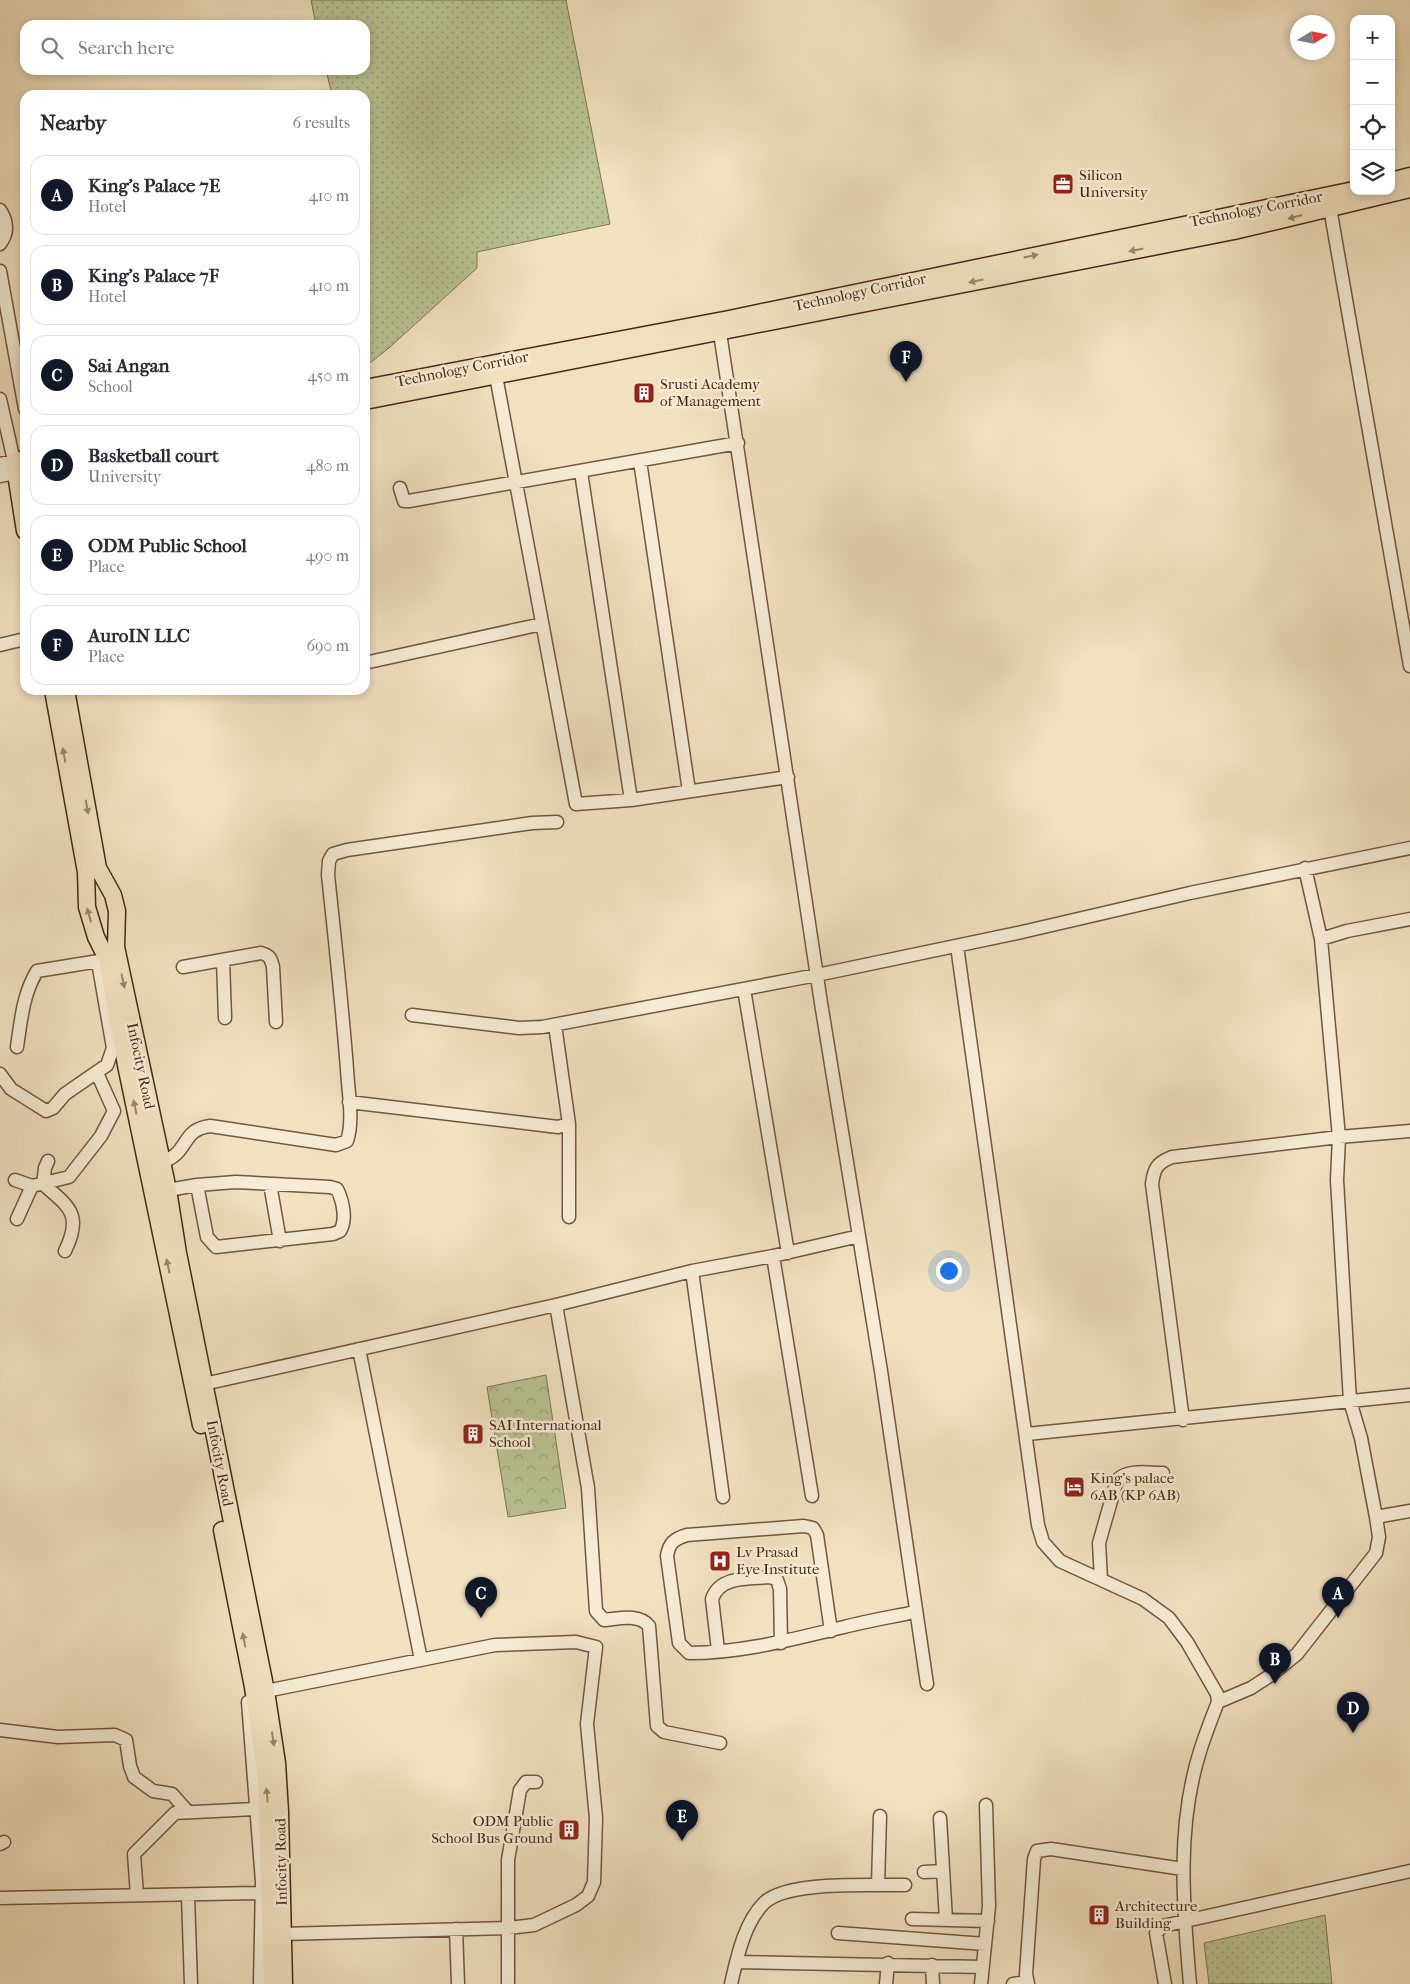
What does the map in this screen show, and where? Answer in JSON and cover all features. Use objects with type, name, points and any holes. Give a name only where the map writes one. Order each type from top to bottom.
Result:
[{"type":"main road","points":[[1395,179],[1410,176]]},
{"type":"main road","points":[[370,400],[496,376],[538,361],[720,333],[1234,231],[1410,189]]},
{"type":"main road","name":"Technology Corridor","points":[[370,387],[538,361],[1350,191]]},
{"type":"main road","points":[[13,467],[20,504]]},
{"type":"main road","name":"Infocity Road","points":[[54,695],[92,870],[113,895],[117,911],[106,954],[184,1312],[260,1689],[266,1779],[282,1934],[284,1984]]},
{"type":"main road","name":"Infocity Road","points":[[67,695],[92,870],[87,907],[96,937],[106,954],[162,1162],[168,1190],[184,1312],[204,1384],[242,1601]]},
{"type":"main road","name":"Infocity Road","points":[[272,1984],[275,1857]]},
{"type":"street","points":[[1330,208],[1410,666]]},
{"type":"street","points":[[0,210],[4,216],[6,230],[0,244]]},
{"type":"street","points":[[0,271],[20,381]]},
{"type":"street","points":[[720,333],[817,975],[882,1381],[915,1612],[928,1684]]},
{"type":"street","points":[[496,376],[576,804],[631,800],[788,777]]},
{"type":"street","points":[[0,399],[13,467]]},
{"type":"street","points":[[400,488],[404,501],[408,501],[738,444]]},
{"type":"street","points":[[640,461],[689,791]]},
{"type":"street","points":[[581,472],[631,800]]},
{"type":"street","points":[[370,662],[542,624]]},
{"type":"street","points":[[0,645],[20,640]]},
{"type":"street","points":[[162,1162],[179,1153],[190,1132],[198,1127],[210,1126],[288,1139],[342,1145],[347,1141],[349,1134],[349,1102],[341,989],[328,875],[329,861],[334,854],[347,850],[532,823],[556,822]]},
{"type":"street","points":[[412,1014],[519,1028],[555,1025],[817,975],[957,946],[1305,868],[1410,848]]},
{"type":"street","points":[[1218,1702],[1251,1688],[1297,1654],[1376,1553],[1378,1537],[1376,1516],[1361,1438],[1350,1401],[1337,1180],[1339,1137],[1321,939],[1305,868]]},
{"type":"street","points":[[1321,939],[1347,931],[1410,919]]},
{"type":"street","points":[[957,946],[1027,1434],[1038,1525],[1043,1542],[1060,1561],[1144,1599],[1169,1618],[1187,1642],[1217,1694],[1218,1702],[1200,1750],[1190,1801],[1183,1869],[1190,1984]]},
{"type":"street","points":[[183,967],[261,953],[271,958],[276,1022]]},
{"type":"street","points":[[0,1074],[11,1090],[46,1112],[53,1108],[66,1094],[107,1065],[113,1048],[106,954],[38,971],[29,985],[24,999],[17,1047]]},
{"type":"street","points":[[223,960],[226,1018]]},
{"type":"street","points":[[744,989],[788,1253]]},
{"type":"street","points":[[555,1025],[570,1124],[569,1218]]},
{"type":"street","points":[[38,1185],[69,1177],[109,1123],[114,1111],[97,1073]]},
{"type":"street","points":[[349,1102],[558,1127],[570,1124]]},
{"type":"street","points":[[1182,1420],[1152,1184],[1154,1169],[1160,1162],[1172,1157],[1339,1137],[1410,1131]]},
{"type":"street","points":[[17,1219],[38,1185],[48,1161]]},
{"type":"street","points":[[15,1180],[38,1185],[61,1198],[72,1213],[74,1227],[64,1250]]},
{"type":"street","points":[[168,1190],[197,1184],[236,1182],[337,1190],[344,1221],[340,1231],[333,1234],[216,1247],[207,1237],[197,1184]]},
{"type":"street","points":[[270,1184],[280,1241]]},
{"type":"street","points":[[204,1384],[692,1271],[774,1256],[859,1236]]},
{"type":"street","points":[[774,1256],[812,1496]]},
{"type":"street","points":[[692,1271],[723,1497]]},
{"type":"street","points":[[556,1304],[588,1488],[596,1611],[604,1620],[638,1618],[644,1620],[649,1626],[657,1726],[664,1732],[720,1743]]},
{"type":"street","points":[[359,1349],[421,1660]]},
{"type":"street","points":[[1027,1434],[1182,1420],[1410,1395]]},
{"type":"street","points":[[1101,1579],[1099,1543],[1117,1480],[1122,1475],[1129,1473],[1163,1473]]},
{"type":"street","points":[[1376,1516],[1410,1511]]},
{"type":"street","points":[[831,1630],[817,1534],[813,1528],[794,1527],[687,1535],[675,1539],[669,1546],[667,1556],[679,1643],[689,1652],[781,1643],[915,1612]]},
{"type":"street","points":[[718,1650],[712,1599],[714,1591],[727,1581],[772,1576],[777,1580],[780,1589],[781,1643]]},
{"type":"street","points":[[260,1984],[261,1893],[248,1702],[260,1689],[495,1645],[576,1642],[596,1647],[587,1724],[596,1818],[594,1882],[588,1896],[576,1905],[534,1925],[508,1928],[282,1934]]},
{"type":"street","points":[[0,1730],[58,1737],[115,1735],[126,1740],[134,1778],[153,1791],[172,1794],[188,1812]]},
{"type":"street","points":[[508,1984],[508,1860],[520,1790],[526,1782],[536,1782]]},
{"type":"street","points":[[981,1984],[988,1921],[986,1805]]},
{"type":"street","points":[[137,1895],[134,1854],[174,1813],[255,1809]]},
{"type":"street","points":[[878,1885],[880,1816]]},
{"type":"street","points":[[940,1818],[946,1920]]},
{"type":"street","points":[[1013,1984],[1028,1983],[1034,1859],[1037,1851],[1051,1849],[1183,1869]]},
{"type":"street","points":[[924,1872],[943,1871]]},
{"type":"street","points":[[1165,1984],[1156,1933],[1163,1926],[1185,1923],[1410,1872]]},
{"type":"street","points":[[731,1984],[736,1962],[749,1925],[762,1904],[774,1895],[788,1891],[844,1885],[904,1885]]},
{"type":"street","points":[[0,1898],[137,1895],[188,1896],[261,1893]]},
{"type":"street","points":[[188,1896],[191,1984]]},
{"type":"street","points":[[912,1919],[988,1921]]},
{"type":"street","points":[[456,1929],[458,1984]]},
{"type":"street","points":[[838,1933],[986,1944]]},
{"type":"street","points":[[736,1962],[983,1966]]},
{"type":"street","points":[[886,1984],[888,1963]]},
{"type":"street","points":[[932,1965],[933,1984]]},
{"type":"green space","points":[[311,0],[566,0],[610,224],[477,252],[477,268],[370,363],[370,90],[331,90],[327,75],[370,75],[370,20],[315,20]]},
{"type":"green space","points":[[546,1375],[566,1508],[508,1517],[487,1387]]},
{"type":"green space","points":[[1325,1915],[1332,1984],[1209,1984],[1204,1943]]},
{"type":"place","name":"Silicon University","points":[[1063,184]]},
{"type":"place","name":"AuroIN LLC","points":[[906,382]]},
{"type":"place","name":"Srusti Academy of Management","points":[[644,393]]},
{"type":"place","name":"SAI International School","points":[[473,1434]]},
{"type":"place","name":"King's palace 6AB (KP 6AB)","points":[[1074,1487]]},
{"type":"place","name":"Lv Prasad Eye Institute","points":[[720,1561]]},
{"type":"place","name":"Sai Angan","points":[[481,1618]]},
{"type":"place","name":"King's Palace 7E","points":[[1338,1618]]},
{"type":"place","name":"King's Palace 7F","points":[[1275,1684]]},
{"type":"place","name":"Basketball court","points":[[1353,1733]]},
{"type":"place","name":"ODM Public School Bus Ground","points":[[569,1830]]},
{"type":"place","name":"ODM Public School","points":[[682,1841]]},
{"type":"place","name":"Architecture Building","points":[[1099,1915]]}]
